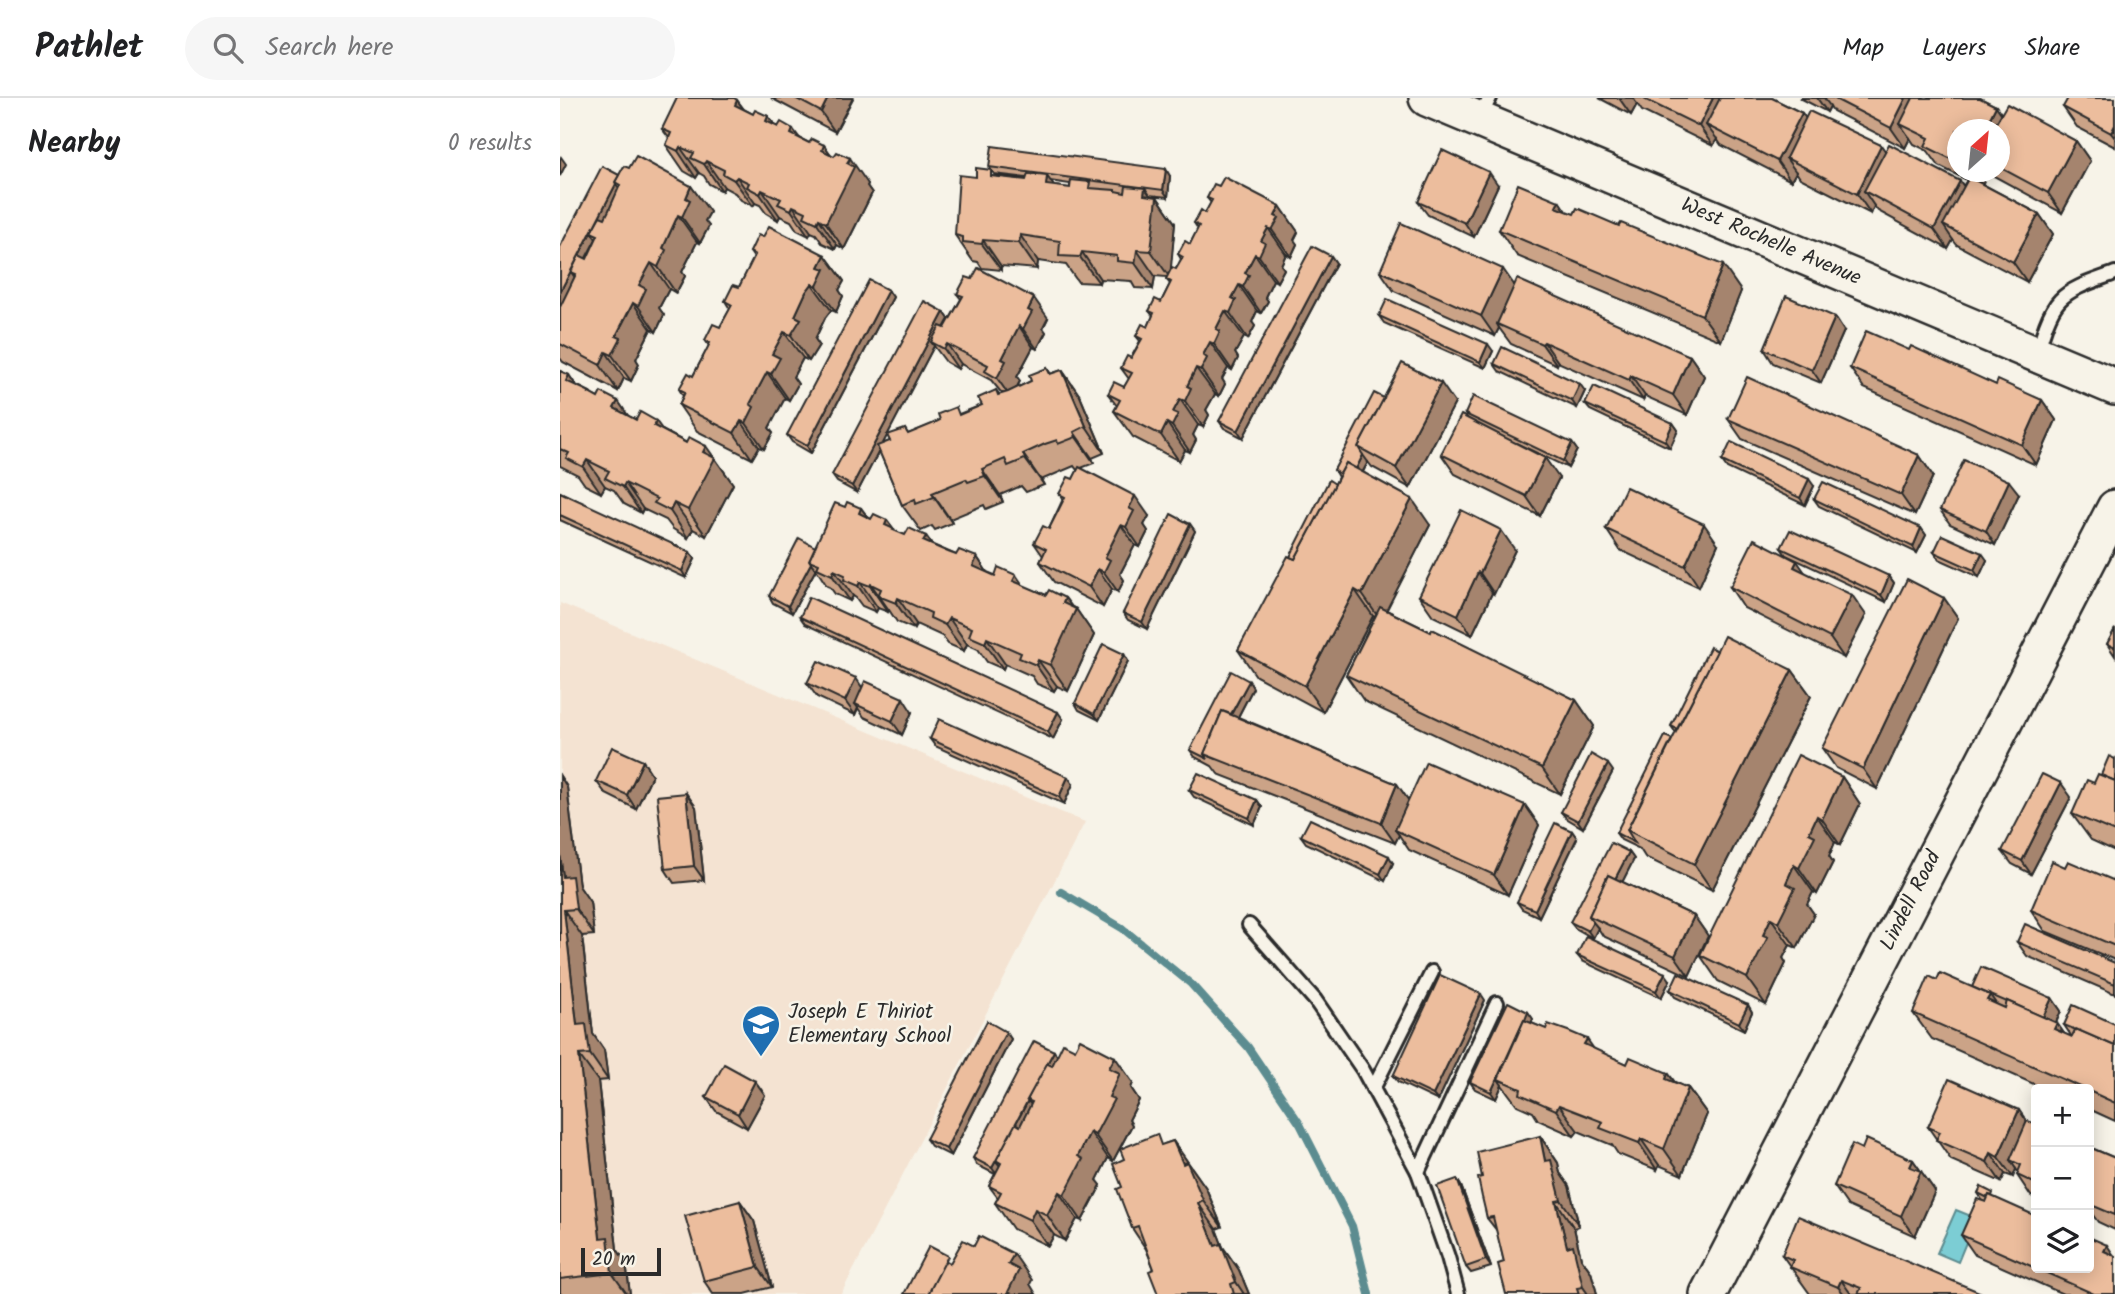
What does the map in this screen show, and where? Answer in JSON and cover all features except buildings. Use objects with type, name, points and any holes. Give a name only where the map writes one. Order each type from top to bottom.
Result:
[{"type":"street","name":"West Rochelle Avenue","points":[[1427,98],[1484,109],[2115,387]]},
{"type":"street","name":"Lindell Road","points":[[1708,1294],[2115,508]]},
{"type":"lane","points":[[2037,354],[2042,335],[2059,301],[2083,286],[2115,273]]},
{"type":"lane","points":[[1249,925],[1315,1000],[1363,1070],[1418,1172],[1448,1256],[1458,1294]]},
{"type":"lane","points":[[1373,1089],[1432,972]]},
{"type":"lane","points":[[1418,1172],[1497,1003]]},
{"type":"shaded area","name":"Joseph E Thiriot Elementary School","points":[[560,603],[1085,822],[841,1294],[560,1294]]},
{"type":"water","points":[[1956,1210],[1976,1218],[1958,1262],[1937,1253]]},
{"type":"waterway","points":[[1061,892],[1122,928],[1191,984],[1248,1047],[1300,1124],[1352,1226],[1369,1294]]},
{"type":"place","name":"Joseph E Thiriot Elementary School","points":[[761,1058]]}]
